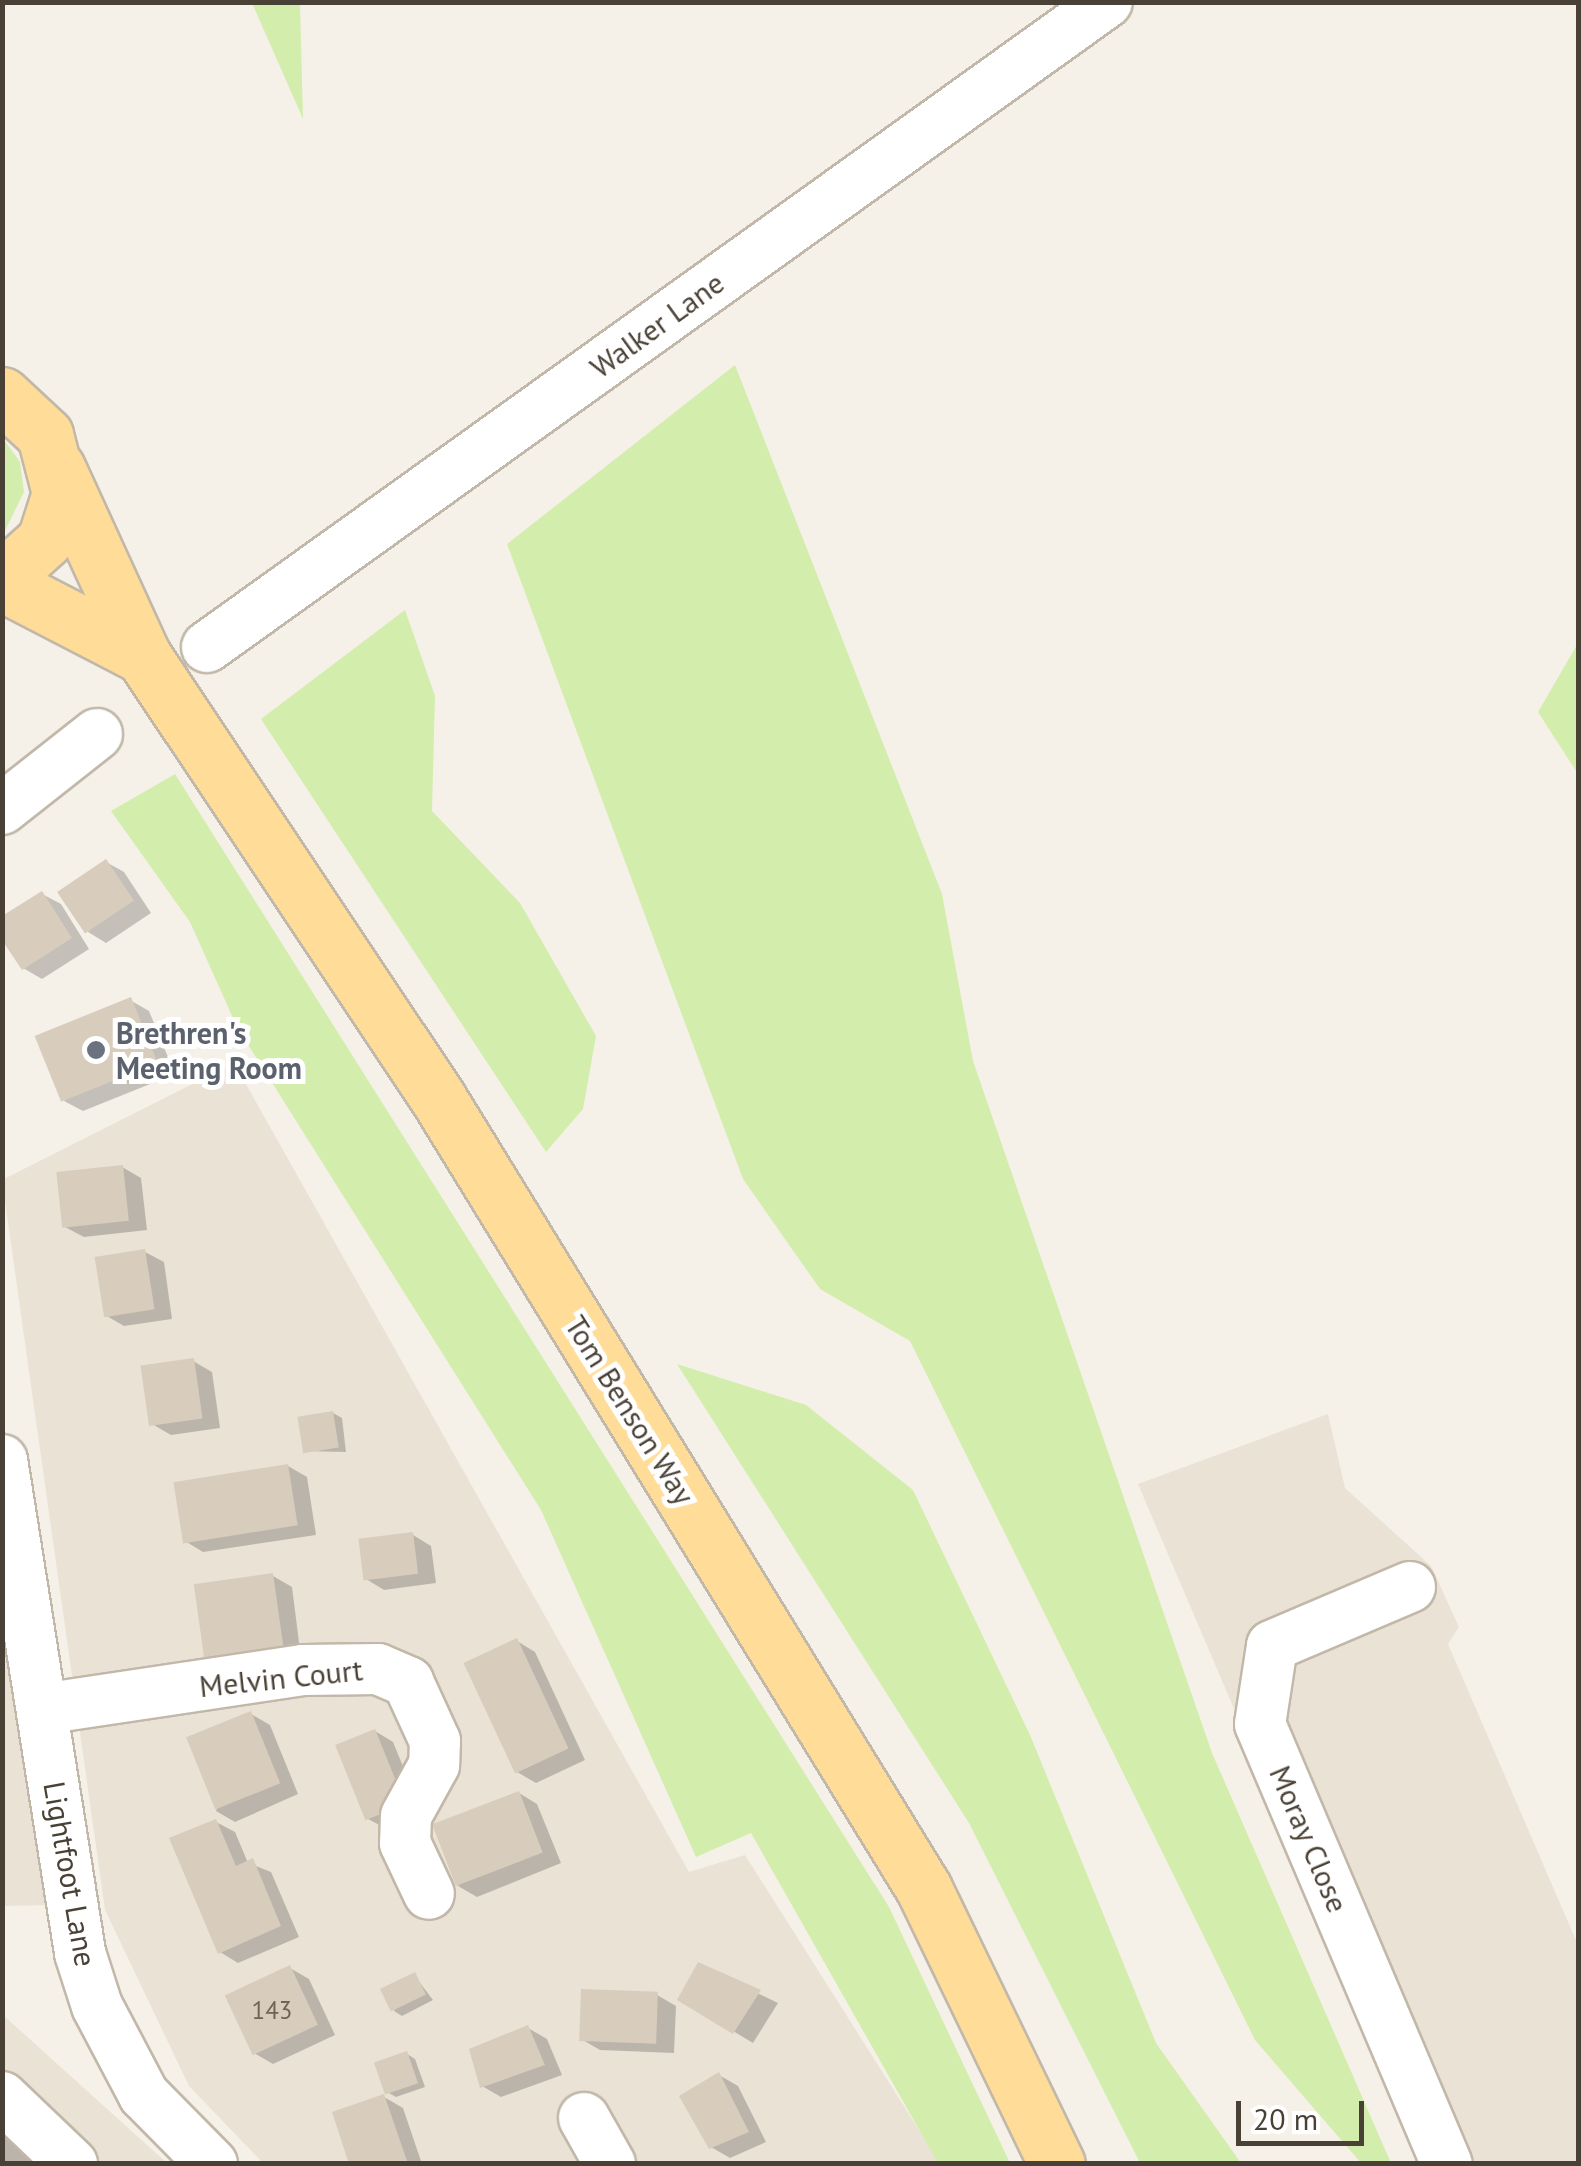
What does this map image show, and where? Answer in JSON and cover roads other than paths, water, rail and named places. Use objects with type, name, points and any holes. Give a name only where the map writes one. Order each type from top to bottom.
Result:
[{"type":"main road","points":[[2,396],[39,426],[152,668]]},
{"type":"main road","points":[[57,468],[58,505],[50,529],[29,560],[2,580],[152,668]]},
{"type":"main road","name":"Tom Benson Way","points":[[152,668],[438,1098],[924,1890],[1057,2164]]},
{"type":"street","name":"Walker Lane","points":[[207,648],[1107,2]]},
{"type":"street","points":[[2,809],[97,734]]},
{"type":"street","name":"Lightfoot Lane","points":[[2,1460],[9,1546],[42,1710],[80,1953],[97,2006],[144,2094],[212,2164]]},
{"type":"street","name":"Moray Close","points":[[1410,1587],[1272,1646],[1260,1724],[1447,2164]]},
{"type":"street","name":"Melvin Court","points":[[42,1710],[304,1670],[378,1669],[408,1682],[435,1741],[434,1765],[406,1816],[405,1843],[430,1894]]},
{"type":"street","points":[[2,2097],[72,2164]]},
{"type":"street","points":[[584,2118],[610,2164]]},
{"type":"place","name":"Brethren's Meeting Room","points":[[96,1050]]}]
